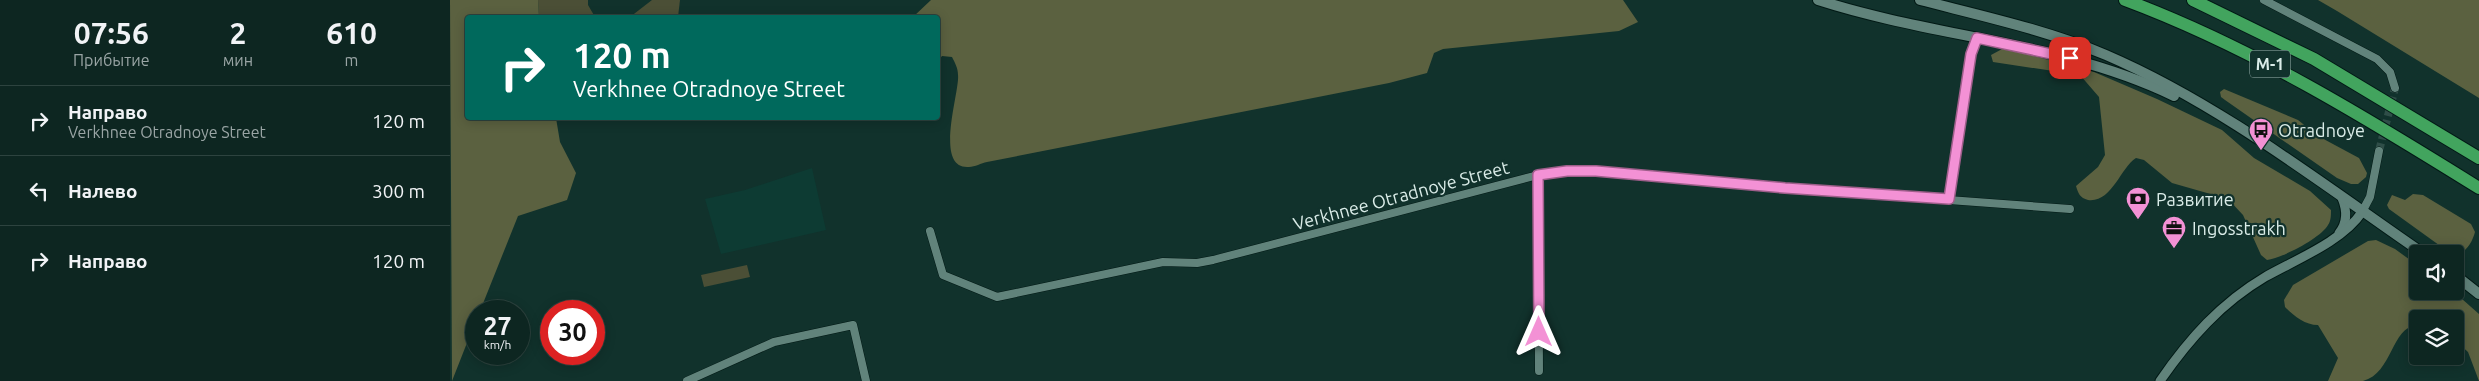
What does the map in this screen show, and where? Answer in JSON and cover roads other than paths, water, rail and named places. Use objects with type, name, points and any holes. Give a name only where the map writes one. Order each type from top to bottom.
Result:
[{"type":"highway","name":"М-1","points":[[2125,0],[2194,28],[2276,67],[2352,110],[2479,188]]},
{"type":"highway","name":"М-1","points":[[2193,0],[2314,59],[2479,158]]},
{"type":"main road","points":[[1818,0],[1881,18],[2062,56],[2128,76],[2183,100],[2254,139]]},
{"type":"main road","points":[[1920,0],[2045,34],[2104,55],[2168,86],[2254,139],[2411,245]]},
{"type":"main road","points":[[2464,281],[2479,290]]},
{"type":"main road","points":[[2464,282],[2479,294]]},
{"type":"street","points":[[2264,0],[2377,59],[2390,72],[2395,88]]},
{"type":"street","points":[[1949,199],[1971,54],[1977,38]]},
{"type":"street","points":[[2160,381],[2180,352],[2219,310],[2264,278],[2332,239],[2356,222],[2370,196],[2380,151]]},
{"type":"street","name":"Verkhnee Otradnoye Street","points":[[930,231],[943,275],[997,297],[1163,262],[1197,263],[1212,260],[1538,175],[1567,171],[1596,171],[1794,189],[2070,209]]},
{"type":"street","points":[[1538,175],[1539,371]]},
{"type":"street","points":[[2332,239],[2343,228],[2345,221],[2346,207],[2342,198]]},
{"type":"street","points":[[687,381],[774,342],[853,325],[866,381]]},
{"type":"tunnel","points":[[2379,151],[2395,88]]},
{"type":"place","name":"Otradnoye","points":[[2261,151]]},
{"type":"place","name":"Развитие","points":[[2138,220]]},
{"type":"place","name":"Ingosstrakh","points":[[2174,249]]}]
